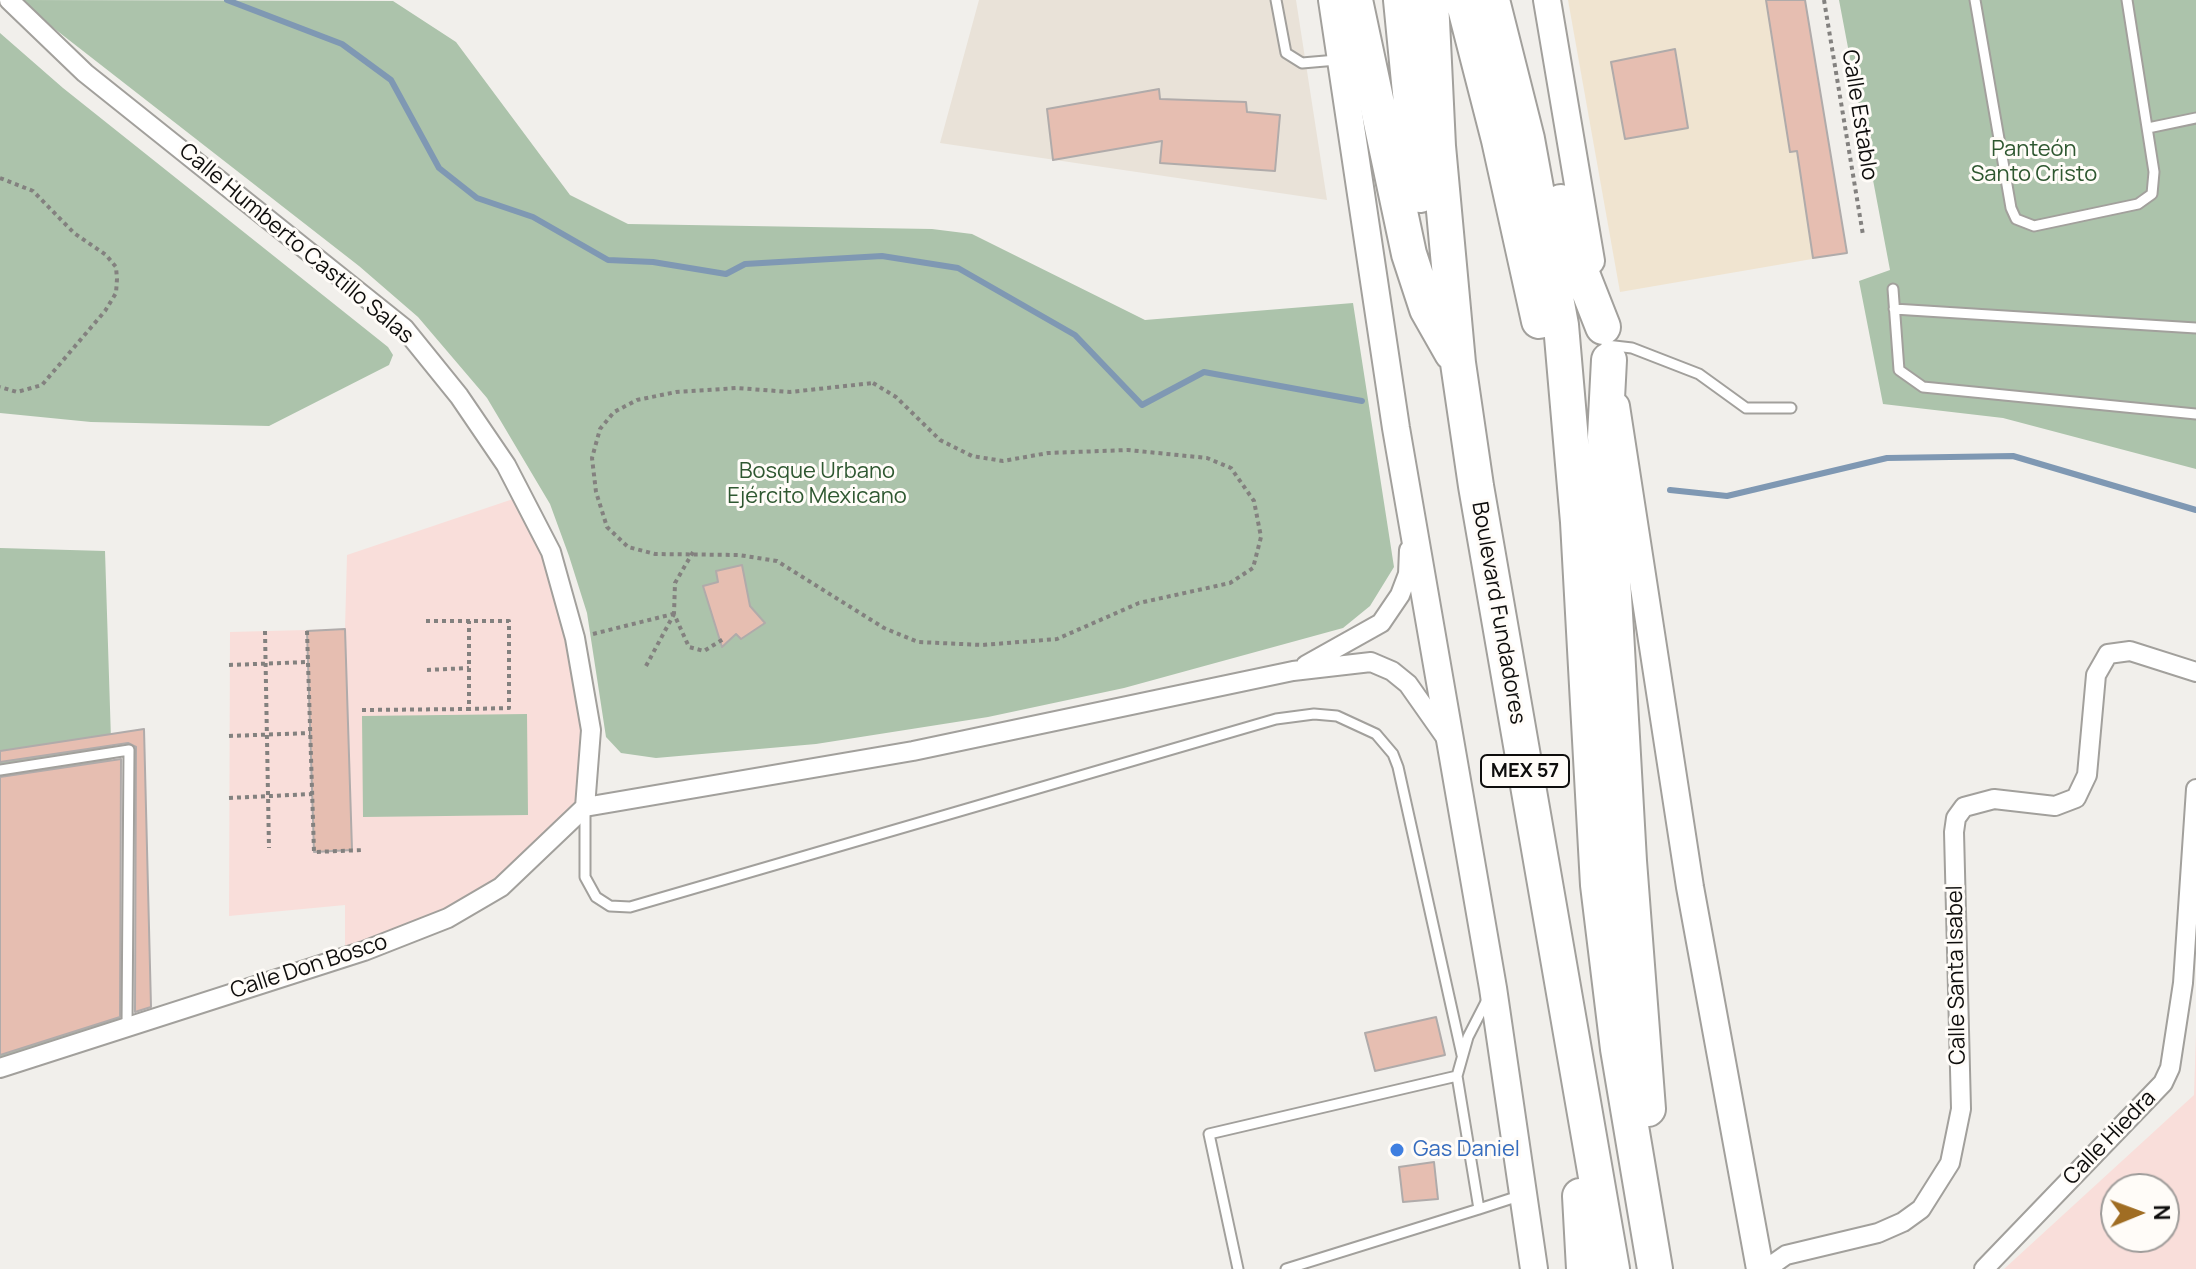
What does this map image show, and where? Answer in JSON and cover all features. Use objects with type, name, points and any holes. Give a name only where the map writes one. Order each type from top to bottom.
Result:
[{"type":"highway","points":[[1355,0],[1409,254],[1427,309],[1458,363]]},
{"type":"highway","points":[[1381,0],[1412,220],[1421,262],[1458,363]]},
{"type":"highway","points":[[1401,0],[1409,111],[1435,297]]},
{"type":"highway","name":"Boulevard Fundadores","points":[[1431,0],[1438,146],[1458,363],[1476,486],[1612,1269]]},
{"type":"highway","points":[[1463,0],[1515,206],[1608,519]]},
{"type":"highway","name":"MEX 57","points":[[1492,0],[1545,223],[1561,325],[1608,519],[1598,885],[1618,1049],[1655,1269]]},
{"type":"highway","points":[[1511,0],[1567,224],[1606,344],[1613,435],[1608,519],[1633,924],[1661,1269]]},
{"type":"highway","points":[[1575,1056],[1584,1269]]},
{"type":"main road","points":[[1332,0],[1410,516],[1493,988],[1534,1269]]},
{"type":"main road","points":[[1547,0],[1606,344]]},
{"type":"main road","points":[[1608,519],[1690,887],[1763,1269]]},
{"type":"street","name":"Calle Humberto Castillo Salas","points":[[9,0],[85,73],[404,328],[459,396],[506,465],[551,552],[575,638],[591,730],[585,807]]},
{"type":"street","points":[[1293,671],[1381,623],[1400,595],[1408,574],[1410,516]]},
{"type":"street","name":"Calle Santa Isabel","points":[[1763,1269],[1786,1255],[1878,1233],[1903,1222],[1921,1209],[1938,1186],[1957,1142],[1961,1109],[1956,818],[1964,807],[1977,801],[1994,799],[2055,806],[2076,798],[2087,775],[2096,675],[2108,654],[2118,651],[2149,655],[2196,672]]},
{"type":"street","points":[[585,807],[913,751],[1293,671],[1371,662],[1392,671],[1408,684],[1449,743]]},
{"type":"street","name":"Calle Hiedra","points":[[1984,1269],[2163,1083],[2175,1050],[2190,985],[2196,789]]},
{"type":"street","name":"Calle Don Bosco","points":[[0,1068],[364,951],[448,918],[501,887],[585,807]]},
{"type":"lane","points":[[1276,0],[1281,40],[1292,59],[1302,63],[1341,60]]},
{"type":"lane","points":[[1975,0],[2011,208],[2016,219],[2034,226],[2148,200],[2154,185],[2130,1]]},
{"type":"lane","points":[[2148,128],[2196,118]]},
{"type":"lane","points":[[1893,289],[1899,370],[1923,387],[2196,414]]},
{"type":"lane","points":[[1894,309],[2196,328]]},
{"type":"lane","points":[[1606,344],[1632,348],[1699,374],[1746,408],[1791,408]]},
{"type":"lane","points":[[585,807],[585,877],[596,897],[610,906],[630,907],[1276,719],[1314,714],[1337,716],[1376,734],[1393,754],[1398,767],[1462,1055]]},
{"type":"lane","points":[[0,770],[129,750],[127,1026]]},
{"type":"lane","points":[[1479,1209],[1457,1076],[1462,1055],[1493,988]]},
{"type":"lane","points":[[1238,1269],[1209,1134],[1457,1076]]},
{"type":"lane","points":[[1286,1269],[1521,1196]]},
{"type":"path","name":"Calle Establo","points":[[1824,0],[1863,235]]},
{"type":"path","points":[[0,178],[33,191],[74,233],[106,255],[116,267],[117,279],[116,293],[105,311],[42,385],[17,392],[0,387]]},
{"type":"path","points":[[873,383],[896,397],[940,440],[972,456],[1003,461],[1048,453],[1128,450],[1207,458],[1231,468],[1254,501],[1261,537],[1253,568],[1230,583],[1139,603],[1057,639],[982,645],[918,642],[884,628],[777,561],[693,552],[655,554],[628,547],[607,527],[596,492],[592,458],[600,429],[614,412],[637,400],[676,392],[737,388],[790,392],[873,383]]},
{"type":"path","points":[[693,552],[675,583],[674,614],[689,647],[704,651],[725,638]]},
{"type":"path","points":[[575,638],[674,614]]},
{"type":"path","points":[[646,666],[674,614]]},
{"type":"path","points":[[362,710],[509,708],[509,621],[426,621]]},
{"type":"path","points":[[469,621],[469,709]]},
{"type":"path","points":[[265,631],[269,848]]},
{"type":"path","points":[[307,631],[314,852],[364,850]]},
{"type":"path","points":[[229,665],[308,662]]},
{"type":"path","points":[[427,670],[469,668]]},
{"type":"path","points":[[229,736],[310,733]]},
{"type":"path","points":[[229,798],[312,794]]},
{"type":"shaded area","points":[[979,0],[1296,0],[1327,200],[940,143]]},
{"type":"shaded area","points":[[1568,0],[1805,0],[1847,253],[1620,292]]},
{"type":"shaded area","points":[[522,496],[551,552],[585,693],[585,807],[501,887],[345,957],[345,905],[229,916],[230,632],[345,629],[347,555]]},
{"type":"shaded area","points":[[2196,1034],[2196,1269],[2004,1269],[2100,1181],[2100,1253],[2180,1253],[2180,1173],[2109,1173],[2194,1095]]},
{"type":"green space","name":"Bosque Urbano Ejército Mexicano","points":[[23,0],[393,1],[456,42],[570,195],[628,224],[932,229],[972,234],[1145,320],[1353,303],[1394,567],[1370,606],[1343,628],[1124,688],[988,717],[816,744],[656,758],[621,753],[606,737],[587,613],[550,504],[487,398],[418,317],[359,266],[42,19]]},
{"type":"green space","name":"Panteón Santo Cristo","points":[[1839,0],[2196,0],[2196,469],[2003,418],[1883,404],[1859,281],[1890,270]]},
{"type":"green space","points":[[0,33],[63,88],[388,347],[393,355],[389,365],[269,426],[91,422],[0,413]]},
{"type":"green space","points":[[0,548],[105,551],[120,1023],[0,1063]]},
{"type":"green space","points":[[527,714],[528,815],[363,817],[362,716]]},
{"type":"building","points":[[1766,0],[1805,0],[1847,253],[1813,258],[1797,151],[1790,152]]},
{"type":"building","points":[[1675,49],[1688,128],[1625,139],[1611,62]]},
{"type":"building","points":[[1159,89],[1160,99],[1246,102],[1247,112],[1280,115],[1275,171],[1160,163],[1162,141],[1053,160],[1047,109]]},
{"type":"building","points":[[742,565],[750,606],[765,623],[741,639],[736,634],[722,647],[703,586],[718,582],[716,571]]},
{"type":"building","points":[[345,629],[352,850],[314,852],[307,631]]},
{"type":"building","points":[[144,729],[151,1007],[135,1012],[136,747],[128,743],[0,762],[0,751]]},
{"type":"building","points":[[121,759],[120,1017],[0,1055],[0,777]]},
{"type":"building","points":[[1436,1017],[1445,1055],[1375,1071],[1365,1033]]},
{"type":"building","points":[[1434,1162],[1438,1199],[1403,1202],[1399,1167]]},
{"type":"waterway","points":[[227,0],[342,44],[391,80],[439,168],[477,198],[533,217],[608,260],[653,262],[726,274],[745,264],[882,256],[958,268],[1075,335],[1142,405],[1204,372],[1362,401]]},
{"type":"waterway","points":[[1670,490],[1727,496],[1887,458],[2013,456],[2196,510]]},
{"type":"place","name":"Gas Daniel","points":[[1397,1150]]}]
